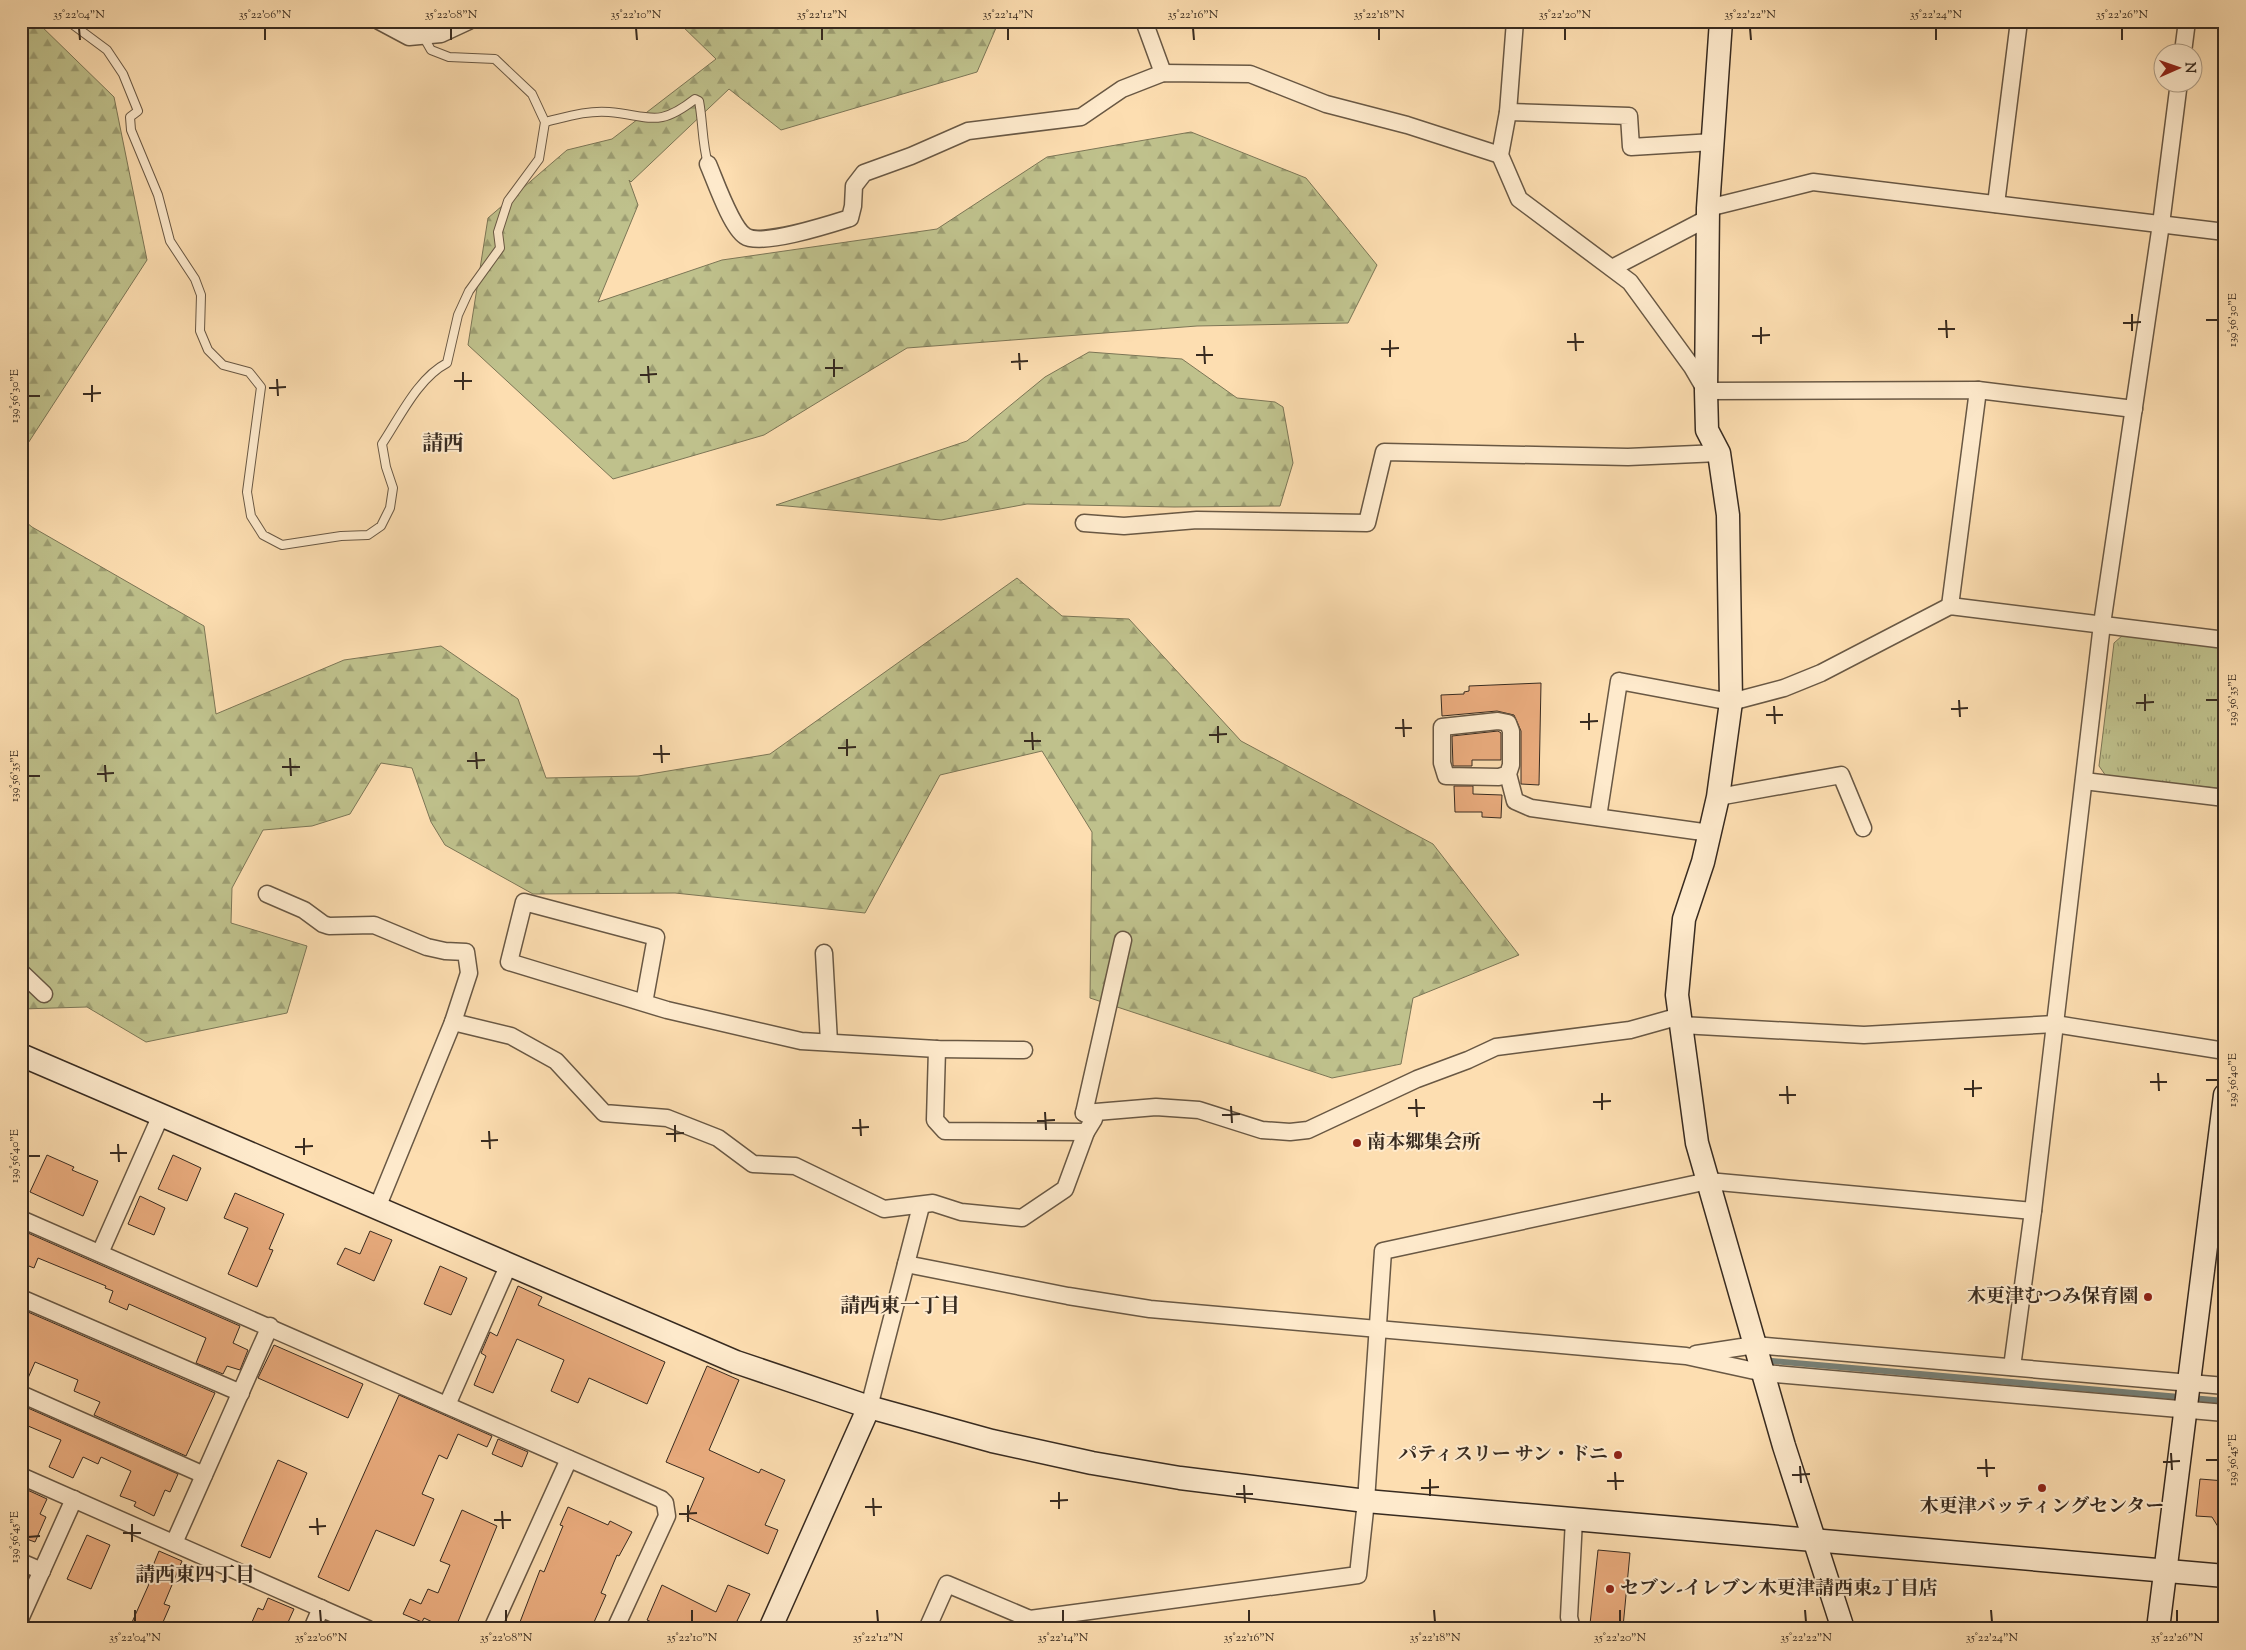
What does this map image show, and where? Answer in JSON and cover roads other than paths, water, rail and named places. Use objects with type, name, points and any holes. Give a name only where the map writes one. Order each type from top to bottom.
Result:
[{"type":"street","points":[[379,21],[409,37],[441,34],[469,21]]},
{"type":"street","points":[[1144,21],[1163,73]]},
{"type":"street","points":[[1515,21],[1508,112],[1500,155],[1519,199],[1630,282],[1692,367],[1706,391]]},
{"type":"street","points":[[1722,21],[1708,213],[1706,391],[1707,430],[1719,453],[1728,516],[1731,702],[1718,797],[1703,862],[1684,919],[1677,995],[1697,1142],[1755,1345],[1843,1629]]},
{"type":"street","points":[[1996,204],[2019,21]]},
{"type":"street","points":[[2184,42],[2187,21]]},
{"type":"street","points":[[708,164],[726,205],[740,232],[746,238],[762,239],[808,231],[850,218],[854,186],[864,173],[911,156],[968,131],[1081,116],[1122,89],[1163,73],[1250,74],[1326,104],[1407,125],[1500,155]]},
{"type":"street","points":[[2012,1367],[2033,1211],[2102,624],[2161,224],[2178,92]]},
{"type":"street","points":[[1508,112],[1629,116],[1630,147],[1713,142]]},
{"type":"street","points":[[1612,268],[1708,213],[1813,182],[2225,232]]},
{"type":"street","points":[[1706,391],[1978,390],[2134,409]]},
{"type":"street","points":[[1950,606],[1978,390]]},
{"type":"street","points":[[1084,523],[1124,526],[1197,520],[1367,523],[1384,452],[1628,457],[1719,453]]},
{"type":"street","points":[[1598,817],[1619,681],[1731,702],[1784,688],[1821,673],[1950,606],[2225,640]]},
{"type":"street","points":[[1508,774],[1500,778],[1446,776],[1442,763],[1442,728],[1498,721],[1508,723],[1511,731],[1511,765],[1508,774],[1515,801],[1531,808],[1710,832]]},
{"type":"street","points":[[1718,797],[1841,775],[1864,828]]},
{"type":"street","points":[[2084,781],[2225,798]]},
{"type":"street","points":[[267,894],[304,910],[322,924],[329,926],[374,925],[427,947],[445,951],[466,952],[469,973],[453,1022],[377,1208]]},
{"type":"street","points":[[644,1003],[656,938],[524,902],[509,962],[644,1003],[801,1040],[937,1049],[1024,1050]]},
{"type":"street","points":[[1084,1113],[1122,940]]},
{"type":"street","points":[[824,953],[829,1042]]},
{"type":"street","points":[[21,972],[44,994]]},
{"type":"street","points":[[1084,1113],[1156,1107],[1199,1110],[1262,1130],[1290,1132],[1308,1130],[1417,1079],[1496,1048],[1630,1030],[1680,1021],[1864,1035],[2055,1024],[2225,1050]]},
{"type":"street","points":[[453,1022],[511,1036],[556,1061],[604,1113],[667,1118],[718,1138],[753,1164],[795,1166],[884,1209],[921,1206],[933,1203],[961,1212],[1022,1218],[1065,1189],[1086,1132],[1094,1119],[1084,1113]]},
{"type":"street","points":[[937,1049],[935,1120],[945,1131],[1086,1132]]},
{"type":"street","points":[[21,1055],[736,1362],[869,1407],[992,1441],[1092,1463],[1255,1488],[1366,1501],[2225,1576]]},
{"type":"street","points":[[2158,1629],[2187,1396],[2219,1192],[2225,1095]]},
{"type":"street","points":[[100,1252],[161,1115]]},
{"type":"street","points":[[927,1629],[948,1584],[1030,1619],[1358,1575],[1366,1501],[1383,1251],[1708,1181],[2033,1211]]},
{"type":"street","points":[[770,1629],[869,1407],[921,1206]]},
{"type":"street","points":[[21,1219],[270,1326],[661,1499],[665,1503],[667,1516],[616,1629]]},
{"type":"street","points":[[447,1405],[509,1264]]},
{"type":"street","points":[[906,1264],[1068,1296],[1150,1309],[1686,1356],[1764,1373],[2187,1396],[2225,1386]]},
{"type":"street","points":[[21,1298],[241,1393]]},
{"type":"street","points":[[174,1543],[270,1326]]},
{"type":"street","points":[[1686,1356],[1755,1345],[2012,1367],[2187,1396],[2225,1413]]},
{"type":"street","points":[[21,1394],[204,1475]]},
{"type":"street","points":[[492,1629],[569,1459]]},
{"type":"street","points":[[21,1476],[368,1629]]},
{"type":"street","points":[[21,1617],[74,1500]]},
{"type":"street","points":[[1572,1629],[1568,1617],[1574,1519]]},
{"type":"street","points":[[21,1562],[42,1571]]},
{"type":"street","points":[[312,1629],[321,1608]]},
{"type":"lane","points":[[68,21],[107,50],[124,74],[138,111],[130,117],[131,130],[158,195],[170,241],[196,279],[201,295],[200,331],[208,350],[223,365],[249,372],[261,387],[247,492],[251,516],[263,535],[282,546],[341,536],[368,535],[381,526],[390,508],[393,488],[382,444],[417,392],[436,368],[447,363],[458,314],[469,292],[500,248],[498,232],[508,201],[540,159],[545,122],[532,94],[495,59],[449,57],[431,50],[422,36]]},
{"type":"lane","points":[[545,122],[593,112],[609,112],[650,119],[668,117],[696,99],[699,101],[704,150],[708,164]]},
{"type":"waterway","points":[[1772,1361],[2225,1401]]},
{"type":"place","name":"南本郷集会所","points":[[1357,1143]]},
{"type":"place","name":"木更津むつみ保育園","points":[[2148,1297]]},
{"type":"place","name":"パティスリー サン・ドニ","points":[[1618,1455]]},
{"type":"place","name":"木更津バッティングセンター","points":[[2042,1488]]},
{"type":"place","name":"セブン-イレブン木更津請西東2丁目店","points":[[1610,1589]]},
{"type":"district","name":"請西","points":[[443,445]]},
{"type":"district","name":"請西東一丁目","points":[[900,1307]]},
{"type":"district","name":"請西東四丁目","points":[[195,1576]]}]
